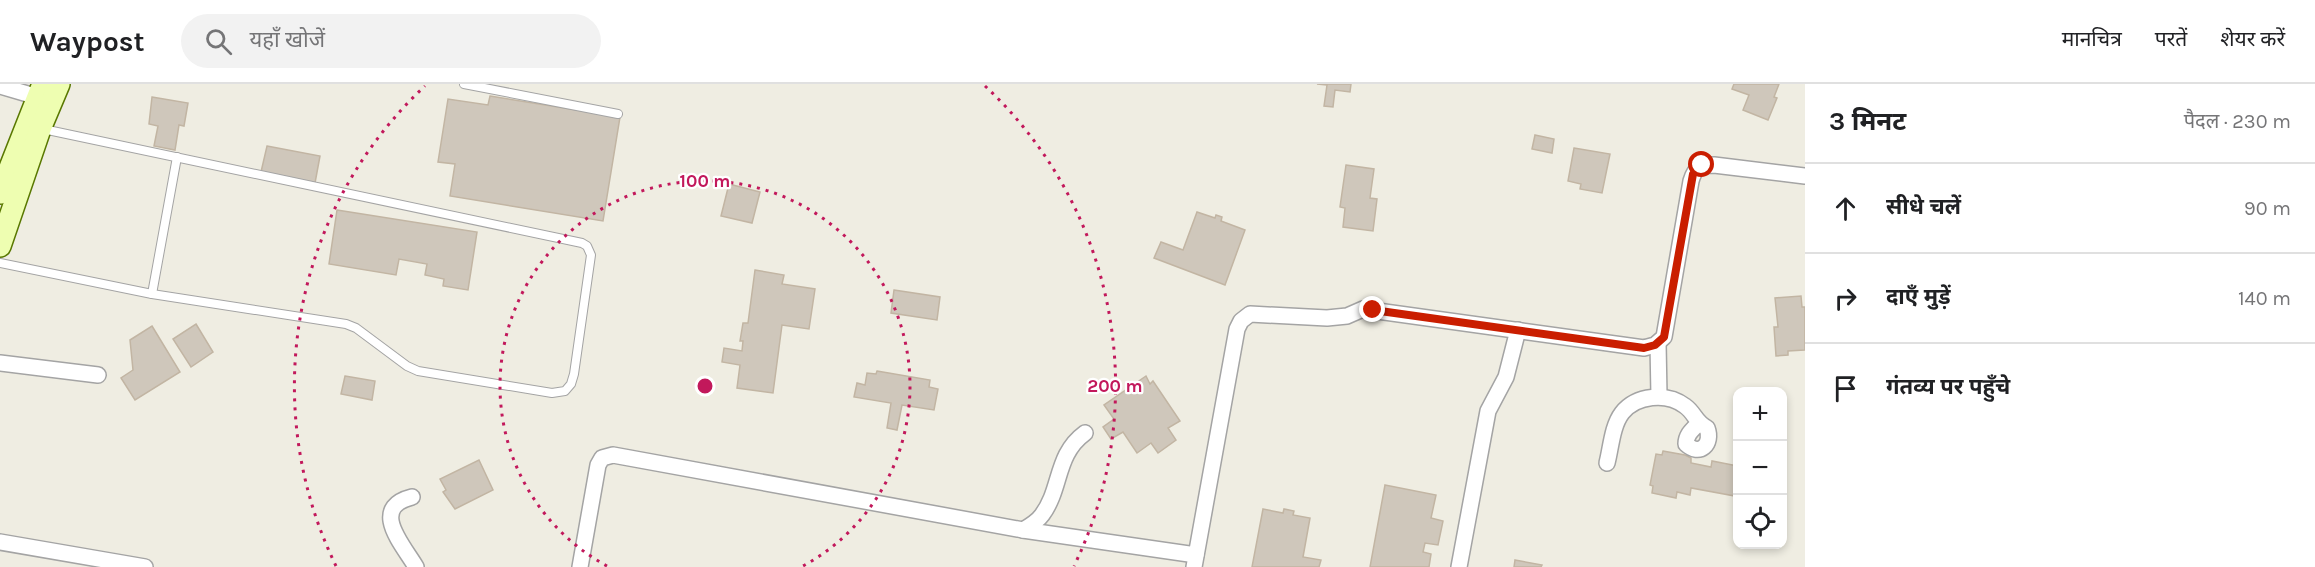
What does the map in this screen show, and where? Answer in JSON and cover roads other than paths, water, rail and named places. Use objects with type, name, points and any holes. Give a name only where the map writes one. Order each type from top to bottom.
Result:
[{"type":"street","points":[[0,246],[40,129],[59,84]]},
{"type":"street","points":[[0,86],[41,91],[0,193]]},
{"type":"street","points":[[580,567],[598,465],[602,458],[613,455],[1195,561],[1237,329],[1244,318],[1250,314],[1341,317],[1363,309],[1644,348],[1658,343],[1664,337],[1691,181],[1696,169],[1702,165],[1714,165],[1805,176]]},
{"type":"street","points":[[1459,567],[1488,411],[1506,377],[1518,330]]},
{"type":"street","points":[[1658,343],[1659,396]]},
{"type":"street","points":[[0,363],[98,375]]},
{"type":"street","points":[[1607,463],[1617,423],[1622,414],[1637,401],[1659,396],[1670,399],[1685,406],[1698,424]]},
{"type":"street","points":[[1023,530],[1041,516],[1049,501],[1067,451],[1076,439],[1085,433]]},
{"type":"street","points":[[412,497],[401,500],[395,506],[390,523],[416,567]]},
{"type":"street","points":[[0,542],[145,567]]},
{"type":"lane","points":[[464,84],[618,114]]},
{"type":"lane","points":[[0,263],[152,294],[346,324],[356,328],[407,366],[432,374],[561,393],[569,388],[574,374],[591,255],[587,246],[569,239],[40,129]]},
{"type":"lane","points":[[152,294],[177,157]]}]
